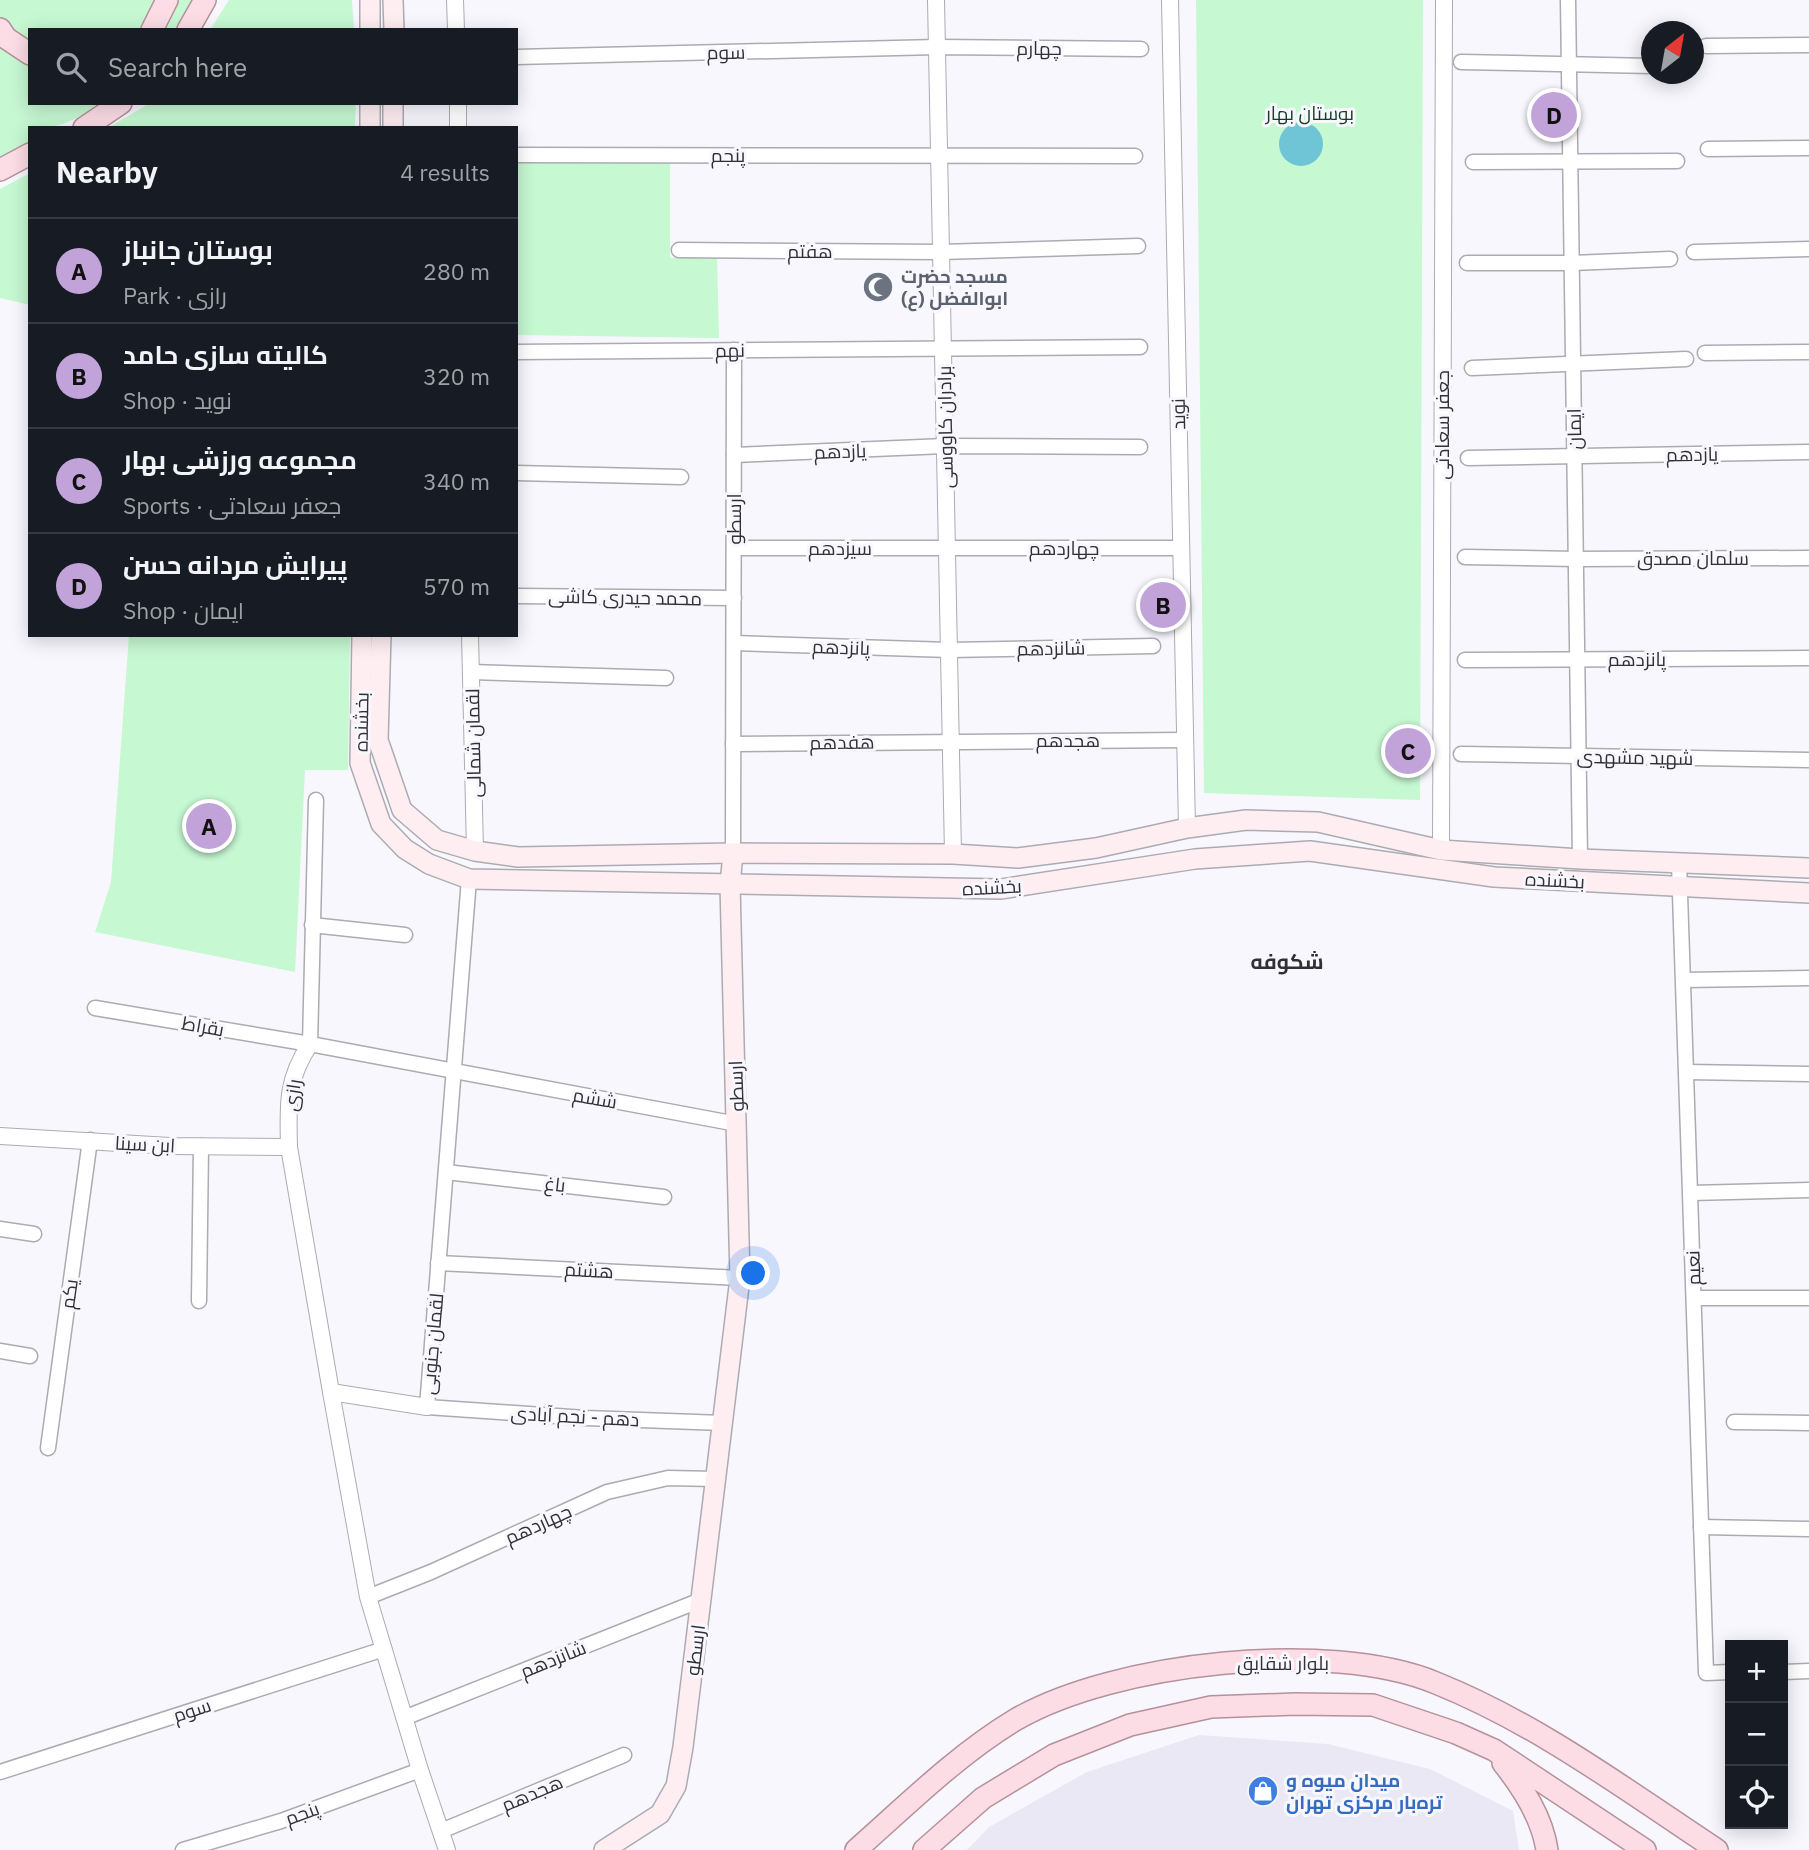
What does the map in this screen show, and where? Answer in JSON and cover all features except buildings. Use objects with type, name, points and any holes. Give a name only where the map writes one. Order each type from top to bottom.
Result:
[{"type":"main road","points":[[153,28],[167,0]]},
{"type":"main road","points":[[189,28],[205,0]]},
{"type":"main road","points":[[370,0],[370,28]]},
{"type":"main road","points":[[393,0],[394,28]]},
{"type":"main road","points":[[0,29],[6,37],[28,53]]},
{"type":"main road","points":[[87,126],[118,105]]},
{"type":"main road","points":[[370,105],[370,126]]},
{"type":"main road","points":[[393,105],[393,126]]},
{"type":"main road","points":[[0,170],[28,155]]},
{"type":"main road","name":"بخشنده","points":[[362,637],[360,764],[381,824],[405,849],[429,864],[469,879],[1001,889],[1195,859],[1310,851],[1494,877],[1809,893]]},
{"type":"main road","name":"بخشنده","points":[[381,637],[378,740],[402,810],[438,840],[475,851],[517,857],[733,853],[953,854],[1018,858],[1096,848],[1187,828],[1246,820],[1318,822],[1441,850],[1679,864],[1809,868]]},
{"type":"main road","name":"ارسطو","points":[[604,1850],[660,1814],[676,1786],[701,1600],[740,1278],[730,885],[733,853]]},
{"type":"main road","name":"بلوار شقایق","points":[[856,1850],[951,1766],[1014,1721],[1049,1702],[1087,1688],[1160,1672],[1218,1663],[1298,1661],[1372,1664],[1434,1681],[1494,1709],[1554,1742],[1717,1850]]},
{"type":"main road","points":[[924,1850],[983,1798],[1054,1755],[1130,1725],[1211,1707],[1373,1705],[1412,1716],[1494,1750],[1645,1850]]},
{"type":"main road","points":[[1494,1750],[1526,1795],[1538,1818],[1547,1850]]},
{"type":"street","points":[[455,0],[456,28]]},
{"type":"street","name":"برادران کاووسی","points":[[936,0],[953,854]]},
{"type":"street","name":"نوید","points":[[1170,0],[1187,828]]},
{"type":"street","name":"جعفر سعادتی","points":[[1441,850],[1444,0]]},
{"type":"street","name":"ایمان","points":[[1568,0],[1580,859]]},
{"type":"street","points":[[1706,46],[1809,45]]},
{"type":"street","name":"چهارم","points":[[937,47],[1141,49]]},
{"type":"street","name":"سوم","points":[[518,57],[937,47]]},
{"type":"street","points":[[1461,62],[1641,66]]},
{"type":"street","points":[[458,105],[458,126]]},
{"type":"street","points":[[1708,149],[1809,148]]},
{"type":"street","name":"پنجم","points":[[518,155],[939,156]]},
{"type":"street","points":[[939,156],[1135,156]]},
{"type":"street","points":[[1473,162],[1677,161]]},
{"type":"street","points":[[941,252],[1138,246]]},
{"type":"street","points":[[1694,252],[1809,249]]},
{"type":"street","name":"هفتم","points":[[679,250],[941,252]]},
{"type":"street","points":[[1467,263],[1670,259]]},
{"type":"street","name":"نهم","points":[[518,352],[1140,347]]},
{"type":"street","name":"ارسطو","points":[[733,853],[734,350]]},
{"type":"street","points":[[1705,353],[1809,352]]},
{"type":"street","points":[[1472,368],[1686,359]]},
{"type":"street","name":"یازدهم","points":[[734,455],[945,446],[1140,447]]},
{"type":"street","name":"یازدهم","points":[[1468,458],[1809,452]]},
{"type":"street","points":[[518,473],[681,477]]},
{"type":"street","name":"چهاردهم","points":[[947,547],[1181,548]]},
{"type":"street","name":"سیزدهم","points":[[734,548],[947,547]]},
{"type":"street","points":[[1465,557],[1576,559]]},
{"type":"street","name":"سلمان مصدق","points":[[1576,559],[1809,558]]},
{"type":"street","name":"محمد حیدری کاشی","points":[[518,596],[734,598]]},
{"type":"street","name":"لقمان شمالی","points":[[470,637],[475,851]]},
{"type":"street","name":"پانزدهم","points":[[734,643],[949,650]]},
{"type":"street","name":"شانزدهم","points":[[949,650],[1153,646]]},
{"type":"street","name":"پانزدهم","points":[[1465,660],[1809,658]]},
{"type":"street","points":[[471,672],[666,678]]},
{"type":"street","name":"هجدهم","points":[[951,741],[1185,740]]},
{"type":"street","name":"هفدهم","points":[[733,744],[951,741]]},
{"type":"street","name":"شهید مشهدی","points":[[1461,754],[1809,760]]},
{"type":"street","name":"رازی","points":[[316,800],[310,1044],[297,1064],[290,1087],[288,1114],[289,1147],[331,1392]]},
{"type":"street","name":"نعیم","points":[[1679,864],[1706,1673],[1725,1672]]},
{"type":"street","name":"لقمان جنوبی","points":[[331,1392],[427,1407],[469,879]]},
{"type":"street","points":[[312,925],[405,935]]},
{"type":"street","points":[[1684,981],[1809,978]]},
{"type":"street","name":"بقراط","points":[[95,1008],[310,1044],[454,1073]]},
{"type":"street","points":[[1687,1072],[1809,1074]]},
{"type":"street","name":"ششم","points":[[454,1073],[737,1124]]},
{"type":"street","name":"ابن سینا","points":[[0,1136],[201,1146],[289,1147]]},
{"type":"street","name":"یکم","points":[[48,1448],[90,1140]]},
{"type":"street","points":[[199,1301],[201,1146]]},
{"type":"street","name":"باغ","points":[[446,1172],[664,1197]]},
{"type":"street","points":[[1690,1193],[1809,1190]]},
{"type":"street","points":[[0,1230],[34,1234]]},
{"type":"street","name":"هشتم","points":[[439,1264],[740,1278]]},
{"type":"street","points":[[1694,1298],[1809,1298]]},
{"type":"street","points":[[0,1351],[30,1356]]},
{"type":"street","points":[[331,1392],[368,1597],[447,1850]]},
{"type":"street","name":"دهم - نجم آبادی","points":[[427,1407],[585,1418],[723,1423]]},
{"type":"street","points":[[1734,1422],[1809,1423]]},
{"type":"street","name":"چهاردهم","points":[[368,1597],[432,1572],[607,1492],[668,1478],[715,1479]]},
{"type":"street","points":[[1702,1527],[1809,1529]]},
{"type":"street","name":"شانزدهم","points":[[404,1718],[701,1600]]},
{"type":"street","name":"سوم","points":[[0,1772],[384,1649]]},
{"type":"street","points":[[1788,1672],[1809,1671]]},
{"type":"street","name":"هجدهم","points":[[441,1832],[624,1755]]},
{"type":"street","name":"پنجم","points":[[183,1850],[281,1821],[420,1770]]},
{"type":"shaded area","name":"میدان میوه و تره‌بار مرکزی تهران","points":[[1199,1735],[1328,1744],[1430,1769],[1513,1811],[1519,1850],[967,1850],[989,1827],[1087,1772]]},
{"type":"green space","points":[[0,0],[158,0],[141,28],[28,28],[28,43],[0,17]]},
{"type":"green space","points":[[176,0],[196,0],[177,28],[165,28]]},
{"type":"green space","points":[[229,0],[352,0],[354,28],[211,28]]},
{"type":"green space","name":"بوستان بهار","points":[[1196,0],[1423,0],[1420,800],[1204,793]]},
{"type":"green space","points":[[0,45],[28,65],[28,105],[95,105],[66,123],[28,126],[28,142],[0,158]]},
{"type":"green space","points":[[147,105],[356,105],[355,126],[111,126]]},
{"type":"green space","points":[[670,160],[670,258],[717,257],[719,338],[518,335],[518,161]]},
{"type":"green space","points":[[28,174],[28,305],[0,298],[0,189]]},
{"type":"green space","points":[[129,637],[350,637],[348,770],[305,770],[295,972],[95,932],[111,882]]},
{"type":"water","points":[[1301,122],[1316,129],[1323,144],[1316,159],[1301,166],[1286,159],[1279,144],[1286,129]]},
{"type":"place","name":"پیرایش مردانه حسن","points":[[1554,115]]},
{"type":"place","name":"مسجد حضرت ابوالفضل (ع)","points":[[878,287]]},
{"type":"place","name":"کالیته سازی حامد","points":[[1163,605]]},
{"type":"place","name":"مجموعه ورزشی بهار","points":[[1408,751]]},
{"type":"place","name":"بوستان جانباز","points":[[209,826]]},
{"type":"place","name":"میدان میوه و تره‌بار مرکزی تهران","points":[[1263,1791]]},
{"type":"district","name":"شکوفه","points":[[1287,962]]}]
